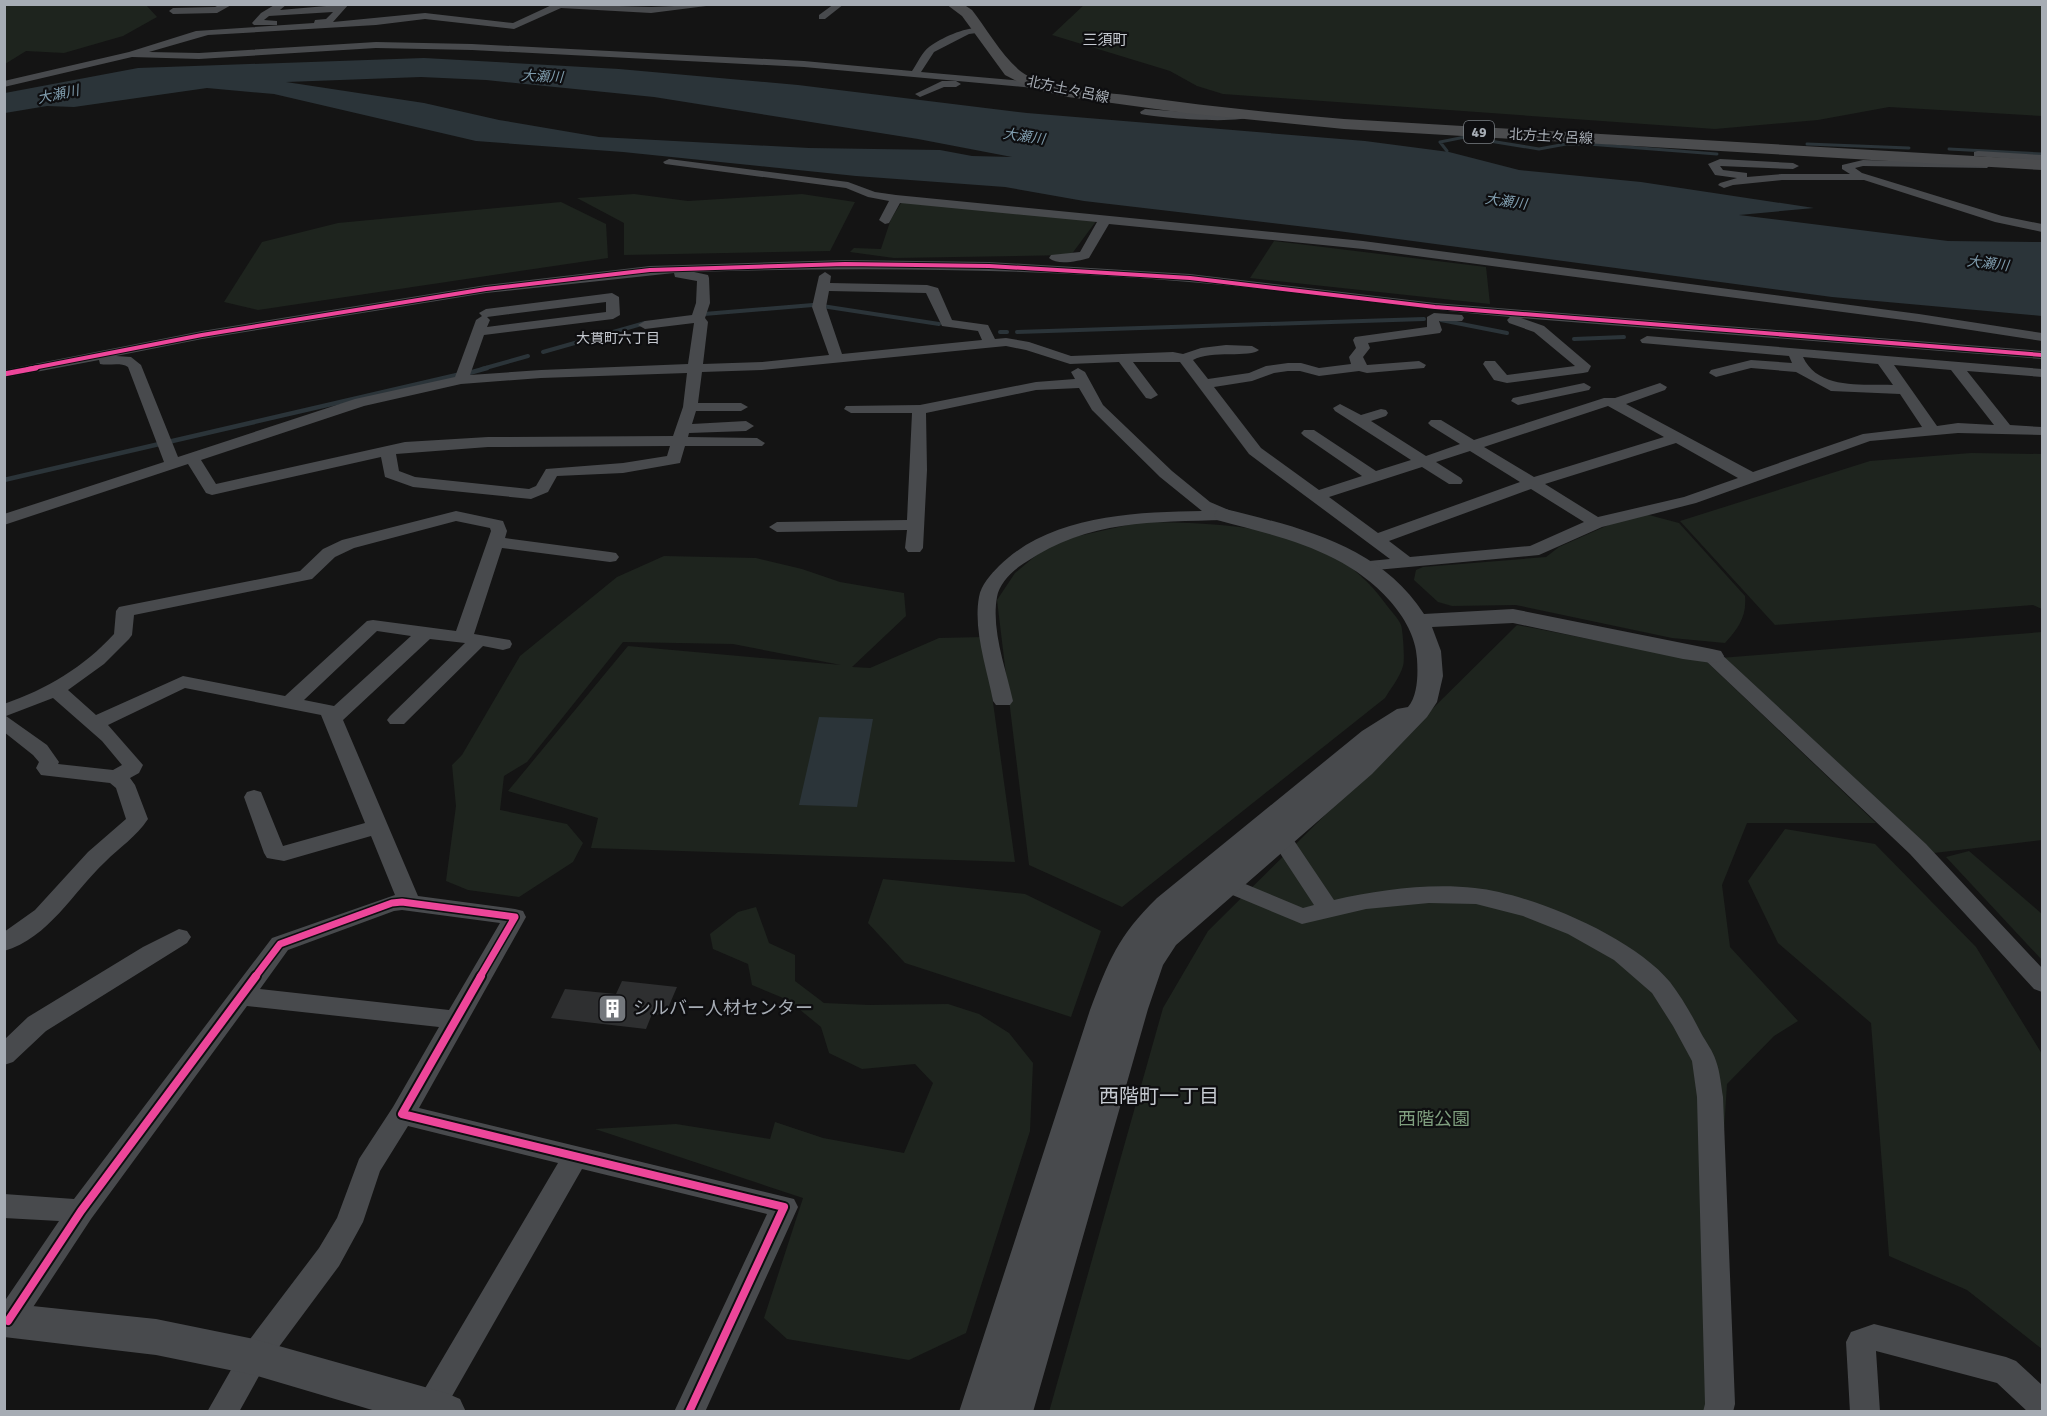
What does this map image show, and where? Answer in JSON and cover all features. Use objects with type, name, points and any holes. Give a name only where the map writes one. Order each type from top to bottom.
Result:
[{"type":"main road","name":"北方土々呂線","points":[[952,4],[967,12],[1011,72],[1019,79],[1040,86],[1168,107],[1412,128],[1789,148],[2043,167]]},
{"type":"street","points":[[181,4],[173,11],[217,10],[229,4]]},
{"type":"street","points":[[283,4],[257,23],[330,20]]},
{"type":"street","points":[[4,84],[132,54],[196,34],[376,22],[425,16],[514,26],[561,5],[651,10],[718,4]]},
{"type":"street","points":[[822,17],[840,4]]},
{"type":"street","points":[[268,13],[343,6]]},
{"type":"street","points":[[210,33],[330,20],[343,6]]},
{"type":"street","points":[[425,16],[432,8]]},
{"type":"street","points":[[915,73],[931,50],[967,32],[981,30]]},
{"type":"street","points":[[132,54],[199,56],[349,46],[404,45],[804,64],[1040,86]]},
{"type":"street","points":[[920,93],[946,83],[1030,88],[1040,86]]},
{"type":"street","points":[[1145,112],[1214,117],[1251,115]]},
{"type":"street","points":[[1846,169],[1850,165],[1863,163],[2043,158]]},
{"type":"street","points":[[1724,185],[1730,182],[1782,177],[1877,180],[1901,175],[1926,174],[1958,178],[1971,177],[1983,161]]},
{"type":"street","points":[[669,162],[849,185],[872,195],[896,199],[1363,245],[1918,318],[2043,337]]},
{"type":"street","points":[[1792,173],[1728,176],[1719,173],[1713,164],[1720,162],[1846,169],[1999,219],[2043,228]]},
{"type":"street","points":[[885,220],[896,199]]},
{"type":"street","points":[[920,264],[920,261],[1079,257],[1085,255],[1105,219]]},
{"type":"street","points":[[4,362],[174,328],[489,277],[617,260],[740,254],[838,255],[892,261],[893,264]]},
{"type":"street","points":[[766,265],[825,273],[874,264]]},
{"type":"street","points":[[920,264],[972,273]]},
{"type":"street","points":[[4,374],[233,329],[411,300],[544,281],[657,270],[766,265],[989,266],[1190,278],[1512,316],[2043,355]]},
{"type":"street","points":[[989,266],[1027,273],[1172,282]]},
{"type":"street","points":[[388,451],[391,474],[400,478],[414,482],[531,494],[542,489],[552,472],[557,470],[623,468],[674,460],[690,407],[701,322],[698,318],[703,303],[703,278],[657,270]]},
{"type":"street","points":[[825,273],[819,307],[837,359]]},
{"type":"street","points":[[822,287],[933,291],[947,323],[983,328],[990,342]]},
{"type":"street","points":[[478,332],[613,315],[612,297],[486,313]]},
{"type":"street","points":[[411,300],[488,300],[486,313],[461,380]]},
{"type":"street","points":[[1359,367],[1356,357],[1363,348],[1360,340],[1435,330],[1432,323],[1434,317],[1512,316],[1539,328],[1584,366],[1583,369],[1507,380],[1499,377],[1490,364]]},
{"type":"street","points":[[645,326],[698,318]]},
{"type":"street","points":[[1647,340],[1956,366],[2040,376]]},
{"type":"street","points":[[4,520],[360,402],[461,380],[541,374],[762,366],[990,342],[1018,343],[1070,360],[1173,356],[1185,359],[1204,351],[1228,348],[1252,350]]},
{"type":"street","points":[[1794,352],[1802,370],[1831,387],[1903,390]]},
{"type":"street","points":[[59,362],[121,359],[130,361],[134,365],[173,465]]},
{"type":"street","points":[[1124,359],[1151,395]]},
{"type":"street","points":[[1185,359],[1255,452],[1406,562]]},
{"type":"street","points":[[1013,1412],[1132,1009],[1148,963],[1165,937],[1390,746],[1424,704],[1431,672],[1425,637],[1418,621],[1394,589],[1365,566],[1325,544],[1226,515],[1204,505],[1166,474],[1097,407],[1070,360]]},
{"type":"street","points":[[1882,360],[1932,430]]},
{"type":"street","points":[[1716,373],[1751,364],[1801,368]]},
{"type":"street","points":[[1205,384],[1252,377],[1270,369],[1301,367],[1319,372],[1359,367],[1366,369],[1419,365]]},
{"type":"street","points":[[1956,366],[2005,429]]},
{"type":"street","points":[[1564,372],[1584,387],[1751,478]]},
{"type":"street","points":[[850,409],[922,409],[1036,386],[1084,383]]},
{"type":"street","points":[[1518,401],[1584,387]]},
{"type":"street","points":[[1317,496],[1660,387]]},
{"type":"street","points":[[690,407],[741,407]]},
{"type":"street","points":[[1340,408],[1455,481]]},
{"type":"street","points":[[914,548],[919,411],[922,409]]},
{"type":"street","points":[[1360,420],[1381,413]]},
{"type":"street","points":[[1437,423],[1596,523]]},
{"type":"street","points":[[193,459],[212,490],[405,447],[681,435],[746,426]]},
{"type":"street","points":[[1365,566],[1533,551],[1596,523],[1629,513],[1649,511],[1690,500],[1868,436],[1932,430],[2043,431]]},
{"type":"street","points":[[1309,433],[1374,477]]},
{"type":"street","points":[[681,435],[757,443]]},
{"type":"street","points":[[1376,540],[1533,483],[1677,438]]},
{"type":"street","points":[[1003,701],[990,627],[988,595],[1005,570],[1028,551],[1067,532],[1111,520],[1226,515]]},
{"type":"street","points":[[4,711],[72,681],[116,644],[123,635],[125,611],[306,575],[329,553],[348,544],[442,518],[456,516],[497,525],[499,531],[471,639],[397,720]]},
{"type":"street","points":[[777,527],[916,525]]},
{"type":"street","points":[[495,542],[610,558]]},
{"type":"street","points":[[1418,621],[1513,616],[1712,656],[1918,849],[2043,983]]},
{"type":"street","points":[[289,703],[373,625],[502,644]]},
{"type":"street","points":[[332,719],[426,632]]},
{"type":"street","points":[[95,725],[183,682],[328,711],[410,903]]},
{"type":"street","points":[[4,722],[40,750],[50,762],[46,768],[48,770],[116,777],[132,768],[133,765],[95,725],[56,690]]},
{"type":"street","points":[[979,1412],[1106,1010],[1126,955],[1148,925],[1167,905],[1371,737],[1424,704]]},
{"type":"street","points":[[4,943],[14,939],[47,913],[95,858],[128,833],[137,819],[125,785],[116,777]]},
{"type":"street","points":[[254,797],[275,853],[284,854],[379,826]]},
{"type":"street","points":[[1281,838],[1328,909]]},
{"type":"street","points":[[1226,884],[1302,916],[1366,901],[1429,895],[1486,899],[1529,909],[1576,928],[1622,954],[1660,987],[1683,1020],[1704,1061],[1710,1097],[1720,1404],[1718,1412]]},
{"type":"street","points":[[222,1412],[254,1357],[329,1257],[349,1222],[368,1167],[402,1114],[515,917],[410,903],[392,903],[279,944],[81,1211],[6,1320],[156,1337],[254,1357],[433,1410],[575,1156]]},
{"type":"street","points":[[4,1055],[37,1024],[179,938]]},
{"type":"street","points":[[242,996],[456,1020]]},
{"type":"street","points":[[402,1114],[784,1207],[689,1412]]},
{"type":"street","points":[[4,1206],[81,1211]]},
{"type":"street","points":[[1865,1412],[1861,1342],[1874,1337],[2006,1371],[2043,1405]]},
{"type":"green space","points":[[5,4],[146,5],[157,17],[123,36],[64,53],[26,51],[5,64]]},
{"type":"green space","points":[[1085,4],[2042,5],[2042,116],[1889,107],[1818,120],[1715,129],[1223,94],[1197,86],[1170,71],[1052,35]]},
{"type":"green space","points":[[634,194],[688,201],[802,194],[855,202],[830,251],[624,255],[624,223],[577,198]]},
{"type":"green space","points":[[903,200],[1097,220],[1071,255],[894,258],[850,252],[854,248],[881,249],[891,219]]},
{"type":"green space","points":[[561,202],[606,224],[608,258],[258,310],[224,302],[262,242],[338,223]]},
{"type":"green space","points":[[1274,241],[1486,267],[1490,304],[1250,278]]},
{"type":"green space","points":[[1971,453],[2042,454],[2042,609],[2033,605],[1775,625],[1680,521],[1870,461]]},
{"type":"green space","points":[[1645,514],[1679,523],[1745,596],[1745,610],[1741,622],[1725,643],[1672,638],[1516,605],[1452,606],[1438,602],[1414,580],[1416,570],[1423,567],[1546,557],[1559,547],[1622,519]]},
{"type":"green space","points":[[1141,522],[1242,527],[1275,533],[1306,543],[1335,557],[1362,577],[1398,620],[1402,628],[1404,658],[1400,674],[1385,698],[1122,907],[1029,865],[997,600],[1015,573],[1052,542]]},
{"type":"green space","points":[[664,556],[756,558],[802,569],[840,582],[904,593],[906,616],[852,667],[870,668],[939,638],[984,637],[1015,862],[591,848],[598,818],[508,791],[628,646],[841,665],[733,644],[623,642],[527,762],[504,776],[500,810],[567,824],[583,843],[573,862],[519,897],[468,890],[446,881],[456,806],[452,765],[462,755],[520,656],[617,577]]},
{"type":"green space","name":"西階公園","points":[[1517,625],[1707,662],[1876,823],[1747,823],[1722,885],[1730,947],[1798,1021],[1774,1036],[1727,1084],[1706,1411],[1049,1412],[1163,1008],[1208,931]]},
{"type":"green space","points":[[2042,632],[2042,840],[1934,853],[1720,658]]},
{"type":"green space","points":[[1785,829],[1875,844],[1976,947],[2042,1054],[2042,1349],[1967,1290],[1889,1256],[1871,1023],[1778,943],[1748,881]]},
{"type":"green space","points":[[1969,851],[2042,914],[2042,960],[1946,857]]},
{"type":"green space","points":[[883,879],[1025,894],[1101,931],[1071,1017],[905,963],[868,923]]},
{"type":"green space","points":[[756,907],[769,943],[795,955],[795,981],[824,1003],[948,1004],[979,1014],[1009,1033],[1033,1063],[1030,1131],[966,1333],[909,1360],[787,1339],[764,1318],[803,1198],[595,1129],[676,1124],[770,1139],[775,1122],[823,1138],[904,1153],[933,1083],[915,1064],[862,1069],[829,1053],[821,1027],[788,1000],[752,985],[748,964],[713,949],[710,934],[738,912]]},
{"type":"water","name":"大瀬川","points":[[424,58],[619,69],[798,85],[1027,113],[1365,141],[1449,152],[1519,170],[1641,182],[1814,208],[1739,215],[1948,241],[2042,242],[2042,316],[1832,297],[1323,229],[1084,201],[1005,187],[856,176],[623,152],[476,141],[274,94],[207,88],[74,107],[47,106],[5,113],[5,93],[138,68]],"holes":[[[421,77],[486,80],[654,97],[918,139],[1012,157],[972,156],[940,150],[809,148],[599,137],[499,120],[424,103],[286,82]]]},
{"type":"water","points":[[819,717],[873,719],[857,807],[799,805]]},
{"type":"building","name":"シルバー人材センター","points":[[622,981],[677,987],[665,1015],[652,1014],[646,1029],[551,1018],[565,989],[616,994]]},
{"type":"waterway","points":[[1447,151],[1440,142],[1465,137],[1539,149],[1566,144],[1588,144],[1717,154]]},
{"type":"waterway","points":[[1807,144],[1909,148]]},
{"type":"waterway","points":[[1949,149],[2042,154]]},
{"type":"waterway","points":[[704,314],[813,305]]},
{"type":"waterway","points":[[822,306],[939,324]]},
{"type":"waterway","points":[[1017,332],[1424,319]]},
{"type":"waterway","points":[[1441,320],[1507,333]]},
{"type":"waterway","points":[[543,352],[645,323]]},
{"type":"waterway","points":[[1000,332],[1007,332]]},
{"type":"waterway","points":[[1574,339],[1624,337]]},
{"type":"waterway","points":[[482,369],[528,356]]},
{"type":"waterway","points":[[469,373],[487,368]]},
{"type":"waterway","points":[[4,480],[457,375]]},
{"type":"cycle path","points":[[4,374],[202,335],[486,289],[650,270],[845,264],[989,266],[1190,278],[1435,307],[2042,355]]},
{"type":"cycle path","points":[[8,1321],[81,1211],[280,944],[392,903],[402,902],[515,917],[402,1114],[784,1207],[689,1412]]},
{"type":"place","name":"シルバー人材センター","points":[[612,1008]]},
{"type":"district","name":"三須町","points":[[1105,40]]},
{"type":"district","name":"大貫町六丁目","points":[[618,338]]},
{"type":"district","name":"西階町一丁目","points":[[1159,1096]]}]
